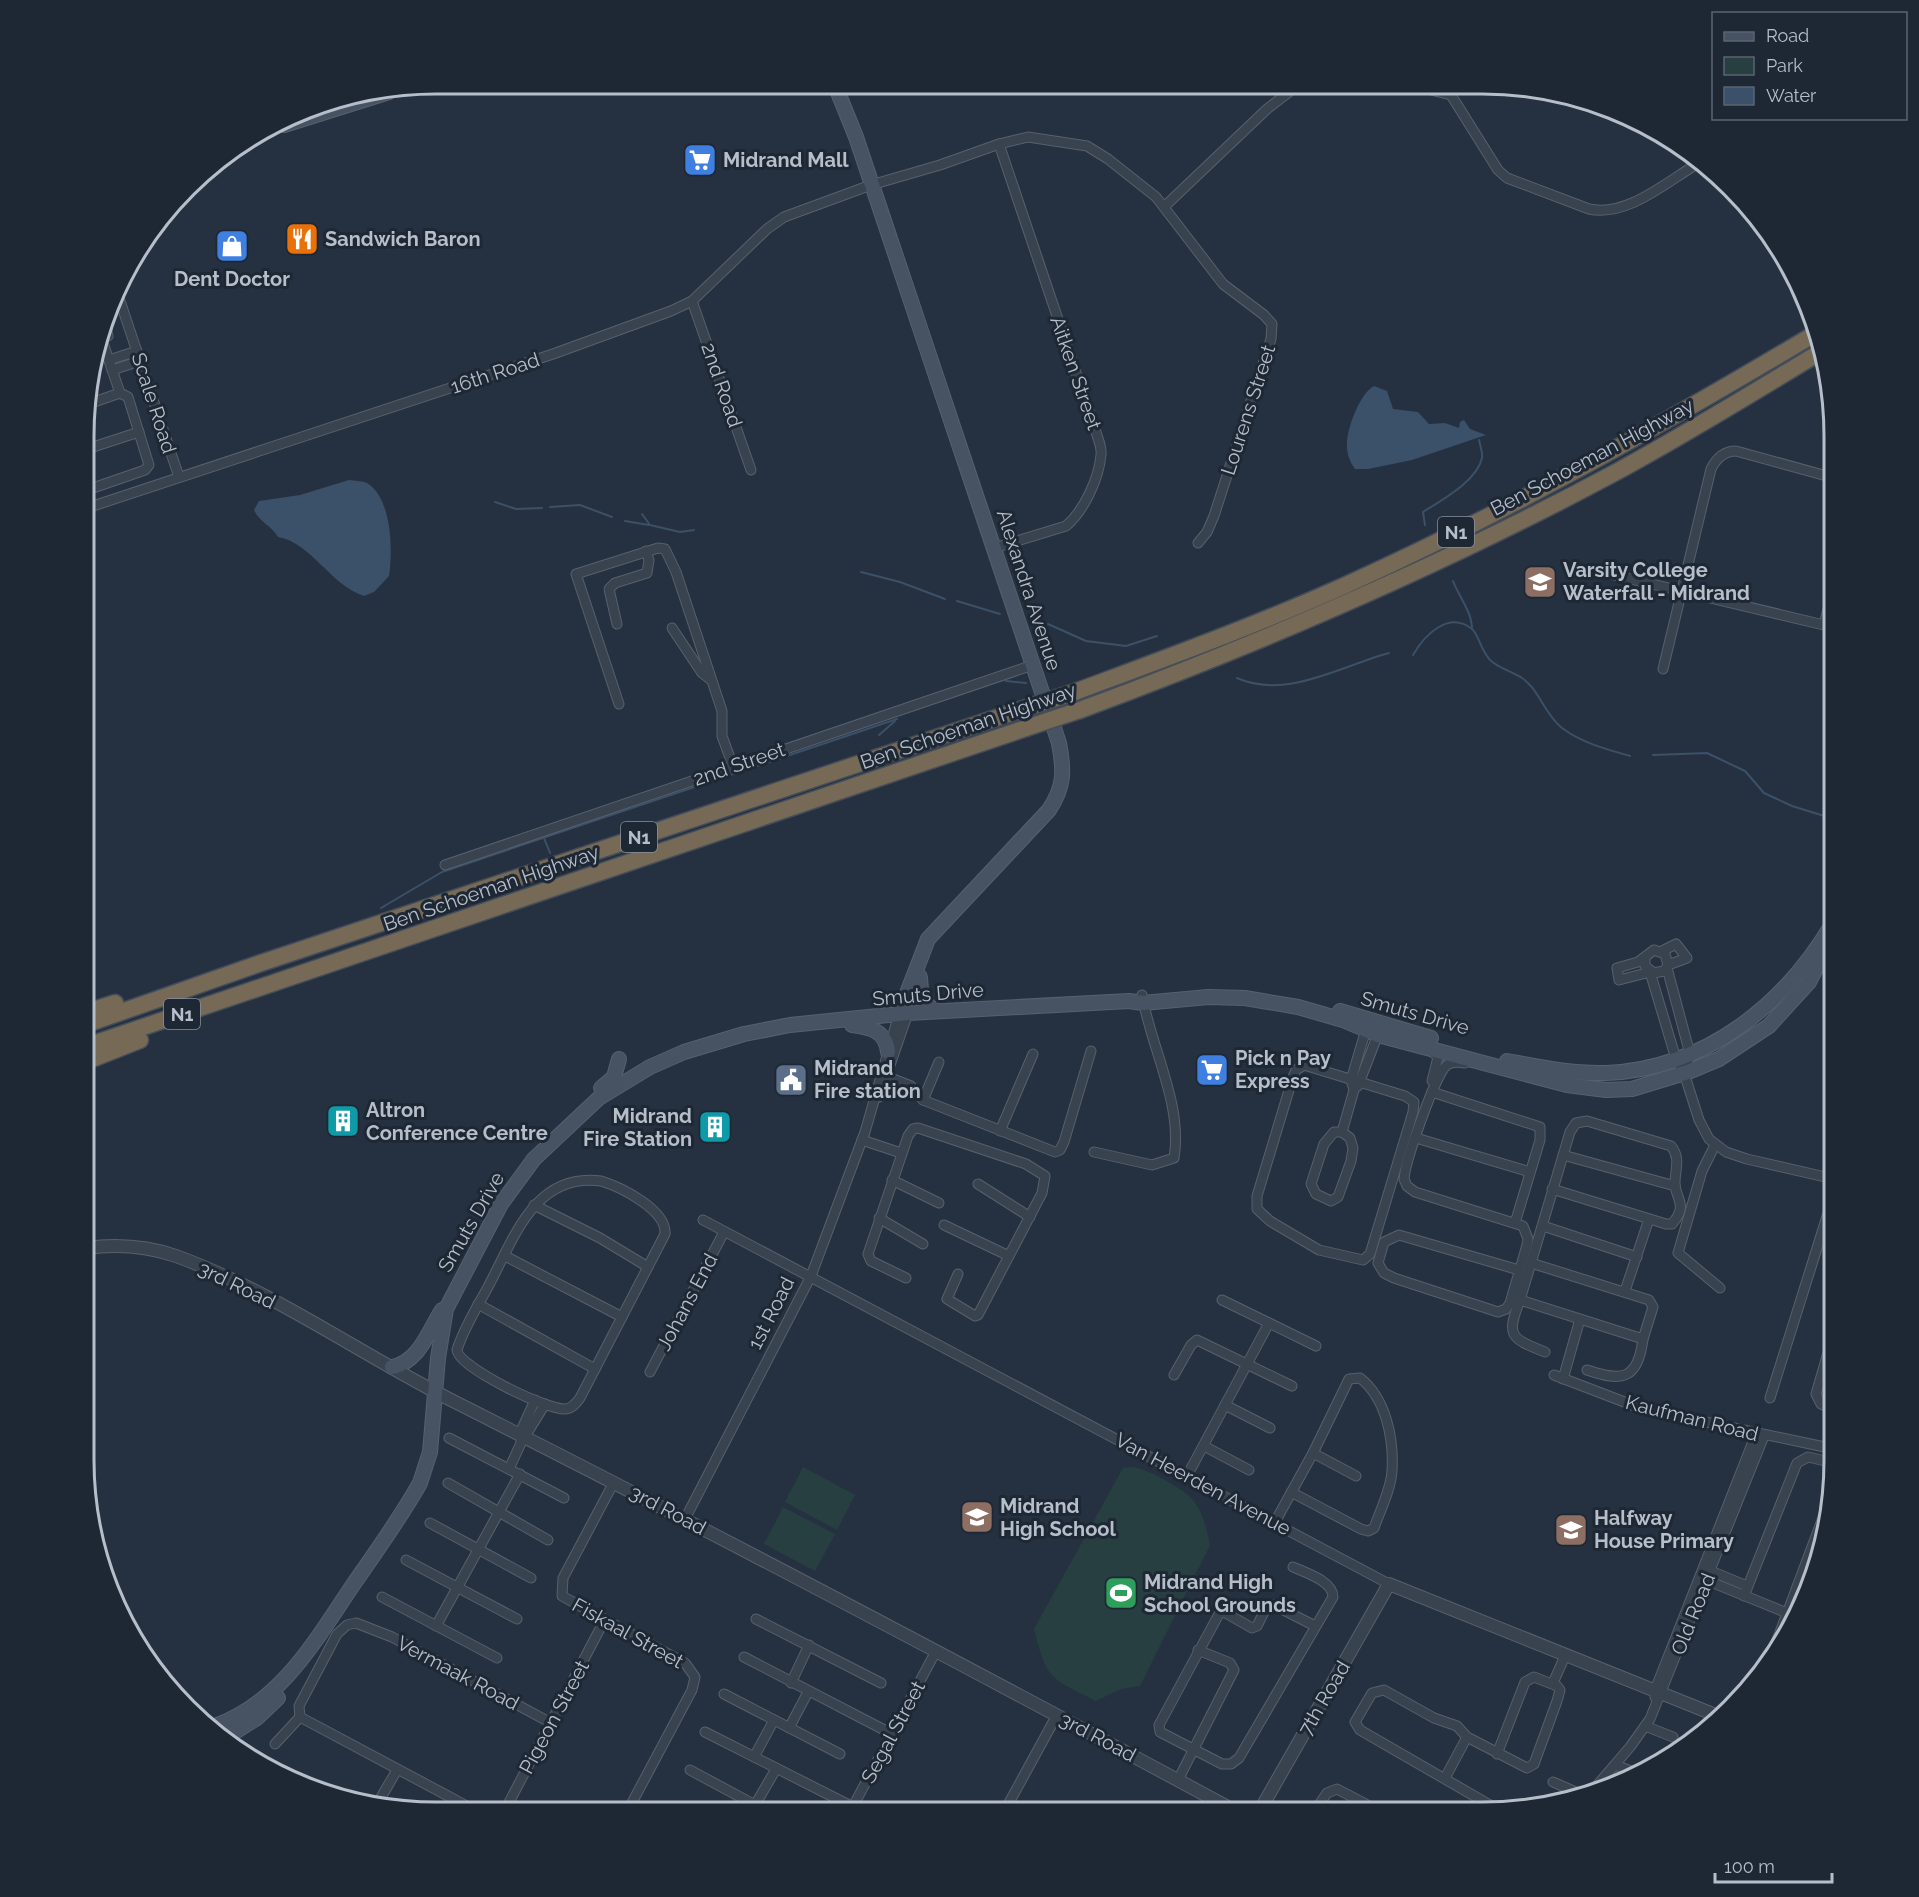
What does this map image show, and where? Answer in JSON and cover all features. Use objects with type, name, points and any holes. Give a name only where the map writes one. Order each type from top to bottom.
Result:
[{"type":"highway","name":"Ben Schoeman Highway","points":[[94,1022],[258,964],[1075,692],[1199,646],[1345,585],[1521,500],[1649,432],[1810,337]]},
{"type":"highway","name":"Ben Schoeman Highway","points":[[94,1044],[1080,710],[1226,655],[1353,600],[1539,511],[1629,465],[1815,355]]},
{"type":"highway","points":[[94,1010],[202,976],[258,964]]},
{"type":"highway","points":[[94,1058],[202,1018],[277,983]]},
{"type":"main road","name":"Alexandra Avenue","points":[[839,94],[856,137],[1059,743],[1065,771],[1064,782],[1049,810],[1000,865],[967,896],[928,939],[903,1014]]},
{"type":"main road","name":"Alexandra Avenue","points":[[848,94],[853,111],[856,137]]},
{"type":"main road","points":[[903,1014],[939,939],[992,879],[1000,865]]},
{"type":"main road","name":"Smuts Drive","points":[[1374,1027],[1507,1061],[1574,1072],[1637,1070],[1690,1054],[1740,1027],[1787,989],[1824,936]]},
{"type":"main road","name":"Smuts Drive","points":[[231,1735],[245,1727],[272,1705],[420,1482],[430,1452],[442,1323],[451,1296],[486,1230],[515,1183],[534,1159],[574,1119],[619,1085],[684,1052],[744,1034],[790,1025],[835,1023],[937,1011],[1128,1001],[1238,990],[1299,1000],[1416,1043],[1567,1085],[1606,1090],[1632,1089],[1689,1071],[1745,1044],[1769,1026],[1809,982],[1824,953]]},
{"type":"main road","points":[[920,977],[921,994],[925,1003],[937,1011]]},
{"type":"main road","points":[[835,1023],[874,1030],[887,1042],[888,1052]]},
{"type":"main road","points":[[574,1119],[584,1105],[614,1077],[619,1059]]},
{"type":"main road","points":[[392,1367],[406,1364],[416,1355],[451,1296]]},
{"type":"main road","name":"Smuts Drive","points":[[219,1725],[235,1719],[261,1702],[285,1681],[307,1653]]},
{"type":"street","points":[[1164,207],[1267,109],[1287,94]]},
{"type":"street","points":[[1451,94],[1498,170],[1506,178],[1589,209],[1600,212],[1621,208],[1693,166]]},
{"type":"street","name":"16th Road","points":[[94,506],[553,354],[671,311],[693,301],[767,229],[784,217],[871,185],[940,165],[999,144],[1038,138],[1093,148],[1147,189],[1164,207]]},
{"type":"street","name":"Aitken Street","points":[[994,548],[1066,526],[1083,506],[1097,474],[1101,455],[1096,432],[999,144]]},
{"type":"street","name":"Lourens Street","points":[[1164,207],[1222,284],[1264,315],[1273,329],[1214,516],[1207,532],[1198,543]]},
{"type":"street","name":"2nd Road","points":[[693,301],[751,470]]},
{"type":"street","name":"Scale Road","points":[[121,305],[179,477]]},
{"type":"street","points":[[105,351],[120,393]]},
{"type":"street","points":[[111,365],[138,356]]},
{"type":"street","points":[[94,488],[148,468],[128,397],[120,393],[96,401]]},
{"type":"street","points":[[94,447],[139,432]]},
{"type":"street","points":[[1663,669],[1711,470],[1718,458],[1730,451],[1736,451],[1824,475]]},
{"type":"street","points":[[619,704],[576,574],[658,548],[667,551],[722,711],[722,736],[733,766]]},
{"type":"street","points":[[617,624],[609,590],[615,583],[648,573],[649,560],[646,551]]},
{"type":"street","points":[[1614,575],[1824,625]]},
{"type":"street","points":[[672,628],[702,673],[711,680]]},
{"type":"street","name":"2nd Street","points":[[445,865],[1033,665]]},
{"type":"street","points":[[1676,944],[1687,958],[1667,966],[1657,974],[1650,972],[1619,980],[1617,968],[1645,958],[1654,950],[1662,951],[1676,944]]},
{"type":"street","points":[[1662,951],[1667,957],[1667,966],[1690,1054],[1689,1071],[1703,1131],[1715,1145],[1747,1159],[1824,1177]]},
{"type":"street","points":[[1645,958],[1645,966],[1650,972],[1676,1059],[1689,1071]]},
{"type":"street","points":[[1094,1152],[1152,1165],[1174,1158],[1176,1136],[1173,1114],[1143,999]]},
{"type":"street","name":"1st Road","points":[[883,1075],[888,1052],[903,1014]]},
{"type":"street","name":"1st Road","points":[[685,1519],[811,1276],[862,1140],[903,1014]]},
{"type":"street","points":[[1342,1132],[1374,1027]]},
{"type":"street","points":[[1416,1043],[1434,1052],[1442,1063],[1437,1085],[1432,1090],[1404,1176],[1405,1183],[1411,1190],[1515,1223],[1525,1229],[1528,1239],[1509,1306],[1498,1312],[1394,1278],[1384,1272],[1378,1263],[1384,1242],[1399,1234],[1519,1270]]},
{"type":"street","points":[[883,1075],[910,1086],[923,1100],[1052,1152],[1060,1150],[1091,1051]]},
{"type":"street","points":[[1000,1131],[1033,1054]]},
{"type":"street","points":[[923,1100],[939,1062]]},
{"type":"street","points":[[1442,1063],[1498,1066]]},
{"type":"street","points":[[1304,1065],[1311,1066],[1355,1084],[1406,1096],[1415,1106],[1370,1254],[1363,1260],[1329,1254],[1306,1244],[1264,1217],[1256,1206],[1296,1070],[1304,1065]]},
{"type":"street","points":[[1432,1090],[1540,1127],[1540,1140],[1515,1223]]},
{"type":"street","points":[[1545,1352],[1519,1342],[1512,1334],[1512,1322],[1543,1226],[1552,1190],[1573,1125],[1584,1121],[1599,1124],[1671,1146],[1677,1161],[1675,1186],[1680,1199],[1680,1210],[1674,1221],[1666,1224],[1552,1190]]},
{"type":"street","points":[[906,1278],[868,1257],[901,1153],[913,1129],[924,1128],[1032,1167],[1041,1172],[1046,1180],[1030,1217],[977,1316],[947,1299],[958,1274]]},
{"type":"street","points":[[1334,1132],[1342,1132],[1350,1138],[1353,1148],[1338,1197],[1331,1201],[1316,1194],[1311,1184],[1327,1139],[1334,1132]]},
{"type":"street","points":[[1416,1138],[1530,1172]]},
{"type":"street","points":[[862,1140],[901,1153]]},
{"type":"street","points":[[1715,1145],[1702,1171],[1678,1253],[1720,1288]]},
{"type":"street","points":[[1563,1155],[1675,1186]]},
{"type":"street","points":[[595,1180],[607,1183],[650,1208],[662,1220],[666,1229],[648,1267],[573,1407],[563,1410],[540,1402],[493,1379],[458,1356],[459,1344],[505,1256],[523,1219],[534,1205],[555,1189],[595,1180]]},
{"type":"street","points":[[892,1180],[939,1203]]},
{"type":"street","points":[[978,1184],[1030,1217]]},
{"type":"street","points":[[534,1205],[600,1238],[648,1267]]},
{"type":"street","points":[[879,1218],[923,1244]]},
{"type":"street","name":"Van Heerden Avenue","points":[[703,1220],[1389,1584],[1657,1695],[1712,1714]]},
{"type":"street","points":[[1625,1291],[1649,1220]]},
{"type":"street","points":[[944,1225],[1009,1256]]},
{"type":"street","points":[[1543,1226],[1637,1257]]},
{"type":"street","points":[[1770,1398],[1824,1226]]},
{"type":"street","name":"Johans End","points":[[650,1372],[724,1232]]},
{"type":"street","name":"3rd Road","points":[[94,1248],[139,1247],[164,1252],[191,1262],[302,1317],[522,1438],[685,1519],[1219,1802]]},
{"type":"street","points":[[505,1256],[622,1317]]},
{"type":"street","points":[[1531,1263],[1625,1291],[1649,1300],[1653,1305],[1636,1363],[1626,1375],[1611,1378],[1587,1370]]},
{"type":"street","points":[[1222,1300],[1316,1346]]},
{"type":"street","points":[[1520,1300],[1643,1339]]},
{"type":"street","points":[[478,1304],[595,1369]]},
{"type":"street","name":"Kaufman Road","points":[[1580,1319],[1558,1377],[1640,1408],[1824,1447]]},
{"type":"street","points":[[1187,1476],[1269,1323]]},
{"type":"street","points":[[1174,1375],[1191,1345],[1197,1340],[1292,1386]]},
{"type":"street","points":[[1824,1366],[1816,1394],[1824,1405]]},
{"type":"street","points":[[1275,1522],[1313,1453],[1349,1379],[1360,1378],[1385,1414],[1392,1467],[1374,1528],[1368,1531],[1360,1529],[1292,1492]]},
{"type":"street","points":[[509,1469],[540,1402]]},
{"type":"street","points":[[1226,1405],[1270,1428]]},
{"type":"street","name":"Old Road","points":[[1600,1781],[1645,1726],[1760,1435]]},
{"type":"street","points":[[449,1438],[564,1498]]},
{"type":"street","points":[[1204,1446],[1249,1470]]},
{"type":"street","points":[[1313,1453],[1356,1476]]},
{"type":"street","points":[[1745,1591],[1797,1463],[1808,1457],[1824,1461]]},
{"type":"street","points":[[436,1626],[520,1474]]},
{"type":"street","name":"Fiskaal Street","points":[[614,1482],[563,1578],[561,1594],[566,1600],[685,1663],[694,1672],[695,1682],[632,1802]]},
{"type":"street","points":[[448,1483],[548,1540]]},
{"type":"street","points":[[430,1523],[531,1578]]},
{"type":"street","points":[[1783,1625],[1816,1536]]},
{"type":"street","points":[[406,1560],[517,1619]]},
{"type":"street","points":[[1293,1567],[1328,1585],[1333,1591],[1333,1598],[1239,1758],[1231,1764],[1222,1764],[1162,1735],[1159,1728],[1214,1620],[1222,1612],[1252,1628],[1257,1626],[1266,1608],[1274,1605],[1316,1626]]},
{"type":"street","points":[[1705,1574],[1745,1591],[1787,1613]]},
{"type":"street","name":"7th Road","points":[[1265,1802],[1389,1584]]},
{"type":"street","points":[[382,1597],[497,1658]]},
{"type":"street","points":[[756,1619],[881,1683]]},
{"type":"street","name":"Pigeon Street","points":[[509,1802],[604,1621]]},
{"type":"street","name":"Vermaak Road","points":[[300,1717],[299,1708],[303,1698],[337,1634],[347,1625],[364,1624],[473,1680],[551,1724]]},
{"type":"street","points":[[791,1683],[809,1645]]},
{"type":"street","points":[[1178,1780],[1235,1668],[1230,1663],[1198,1650]]},
{"type":"street","name":"Segal Street","points":[[856,1802],[936,1651]]},
{"type":"street","points":[[1553,1683],[1565,1656]]},
{"type":"street","points":[[744,1657],[892,1734]]},
{"type":"street","points":[[1485,1802],[1360,1730],[1356,1725],[1357,1719],[1372,1693],[1384,1690],[1434,1718],[1456,1726],[1467,1737],[1497,1754],[1525,1768],[1534,1764],[1559,1695],[1559,1688],[1553,1683],[1534,1677],[1526,1682],[1497,1754]]},
{"type":"street","points":[[789,1728],[808,1692]]},
{"type":"street","points":[[724,1694],[840,1754]]},
{"type":"street","points":[[1009,1802],[1057,1715]]},
{"type":"street","points":[[275,1744],[300,1717],[459,1802]]},
{"type":"street","points":[[754,1757],[774,1720]]},
{"type":"street","points":[[1645,1726],[1673,1737]]},
{"type":"street","points":[[705,1732],[838,1802]]},
{"type":"street","points":[[1444,1778],[1467,1737]]},
{"type":"street","points":[[1615,1765],[1628,1770]]},
{"type":"street","points":[[757,1802],[776,1768]]},
{"type":"street","points":[[381,1798],[397,1770]]},
{"type":"street","points":[[690,1770],[749,1802]]},
{"type":"street","points":[[1553,1782],[1573,1790]]},
{"type":"street","points":[[1321,1802],[1327,1793],[1337,1789],[1362,1802]]},
{"type":"green space","points":[[803,1467],[855,1495],[837,1530],[785,1502]]},
{"type":"green space","name":"Midrand High School Grounds","points":[[1133,1467],[1165,1480],[1194,1501],[1202,1516],[1210,1545],[1140,1686],[1121,1689],[1096,1701],[1053,1676],[1047,1669],[1034,1629],[1123,1468]]},
{"type":"green space","points":[[783,1507],[835,1534],[815,1571],[764,1544]]},
{"type":"water","points":[[1374,386],[1387,391],[1393,409],[1418,412],[1429,424],[1445,423],[1459,428],[1460,422],[1464,420],[1470,429],[1486,435],[1412,460],[1368,469],[1355,469],[1350,461],[1347,439],[1359,404]]},
{"type":"water","points":[[349,480],[365,482],[375,490],[382,500],[389,526],[391,553],[389,576],[374,592],[364,596],[341,583],[301,547],[278,537],[254,510],[259,501],[300,495]]},
{"type":"waterway","points":[[1425,525],[1423,512],[1458,489],[1479,466],[1482,456],[1479,440]]},
{"type":"waterway","points":[[495,502],[516,509],[542,508]]},
{"type":"waterway","points":[[550,507],[580,505],[612,517]]},
{"type":"waterway","points":[[642,514],[650,525],[680,532],[694,530]]},
{"type":"waterway","points":[[625,521],[649,525]]},
{"type":"waterway","points":[[861,572],[900,582],[945,599]]},
{"type":"waterway","points":[[1453,581],[1468,611],[1472,629]]},
{"type":"waterway","points":[[957,601],[1000,614]]},
{"type":"waterway","points":[[1413,655],[1423,640],[1438,628],[1454,622],[1463,624],[1472,629],[1490,660],[1528,682],[1556,723],[1562,728],[1586,742],[1630,756]]},
{"type":"waterway","points":[[1048,624],[1086,641],[1126,646],[1157,636]]},
{"type":"waterway","points":[[1237,678],[1256,684],[1294,683],[1313,679],[1389,653]]},
{"type":"waterway","points":[[1006,681],[1026,683]]},
{"type":"waterway","points":[[381,908],[442,872],[897,719]]},
{"type":"waterway","points":[[879,735],[895,721]]},
{"type":"waterway","points":[[1653,755],[1707,753],[1745,771],[1764,793],[1792,806],[1824,816]]},
{"type":"waterway","points":[[544,838],[550,853]]},
{"type":"place","name":"Midrand Mall","points":[[700,160]]},
{"type":"place","name":"Sandwich Baron","points":[[302,239]]},
{"type":"place","name":"Dent Doctor","points":[[232,246]]},
{"type":"place","name":"Varsity College Waterfall - Midrand","points":[[1540,582]]},
{"type":"place","name":"Pick n Pay Express","points":[[1212,1070]]},
{"type":"place","name":"Midrand Fire station","points":[[791,1080]]},
{"type":"place","name":"Altron Conference Centre","points":[[343,1121]]},
{"type":"place","name":"Midrand Fire Station","points":[[715,1127]]},
{"type":"place","name":"Midrand High School","points":[[977,1517]]},
{"type":"place","name":"Halfway House Primary","points":[[1571,1530]]},
{"type":"place","name":"Midrand High School Grounds","points":[[1121,1593]]}]
